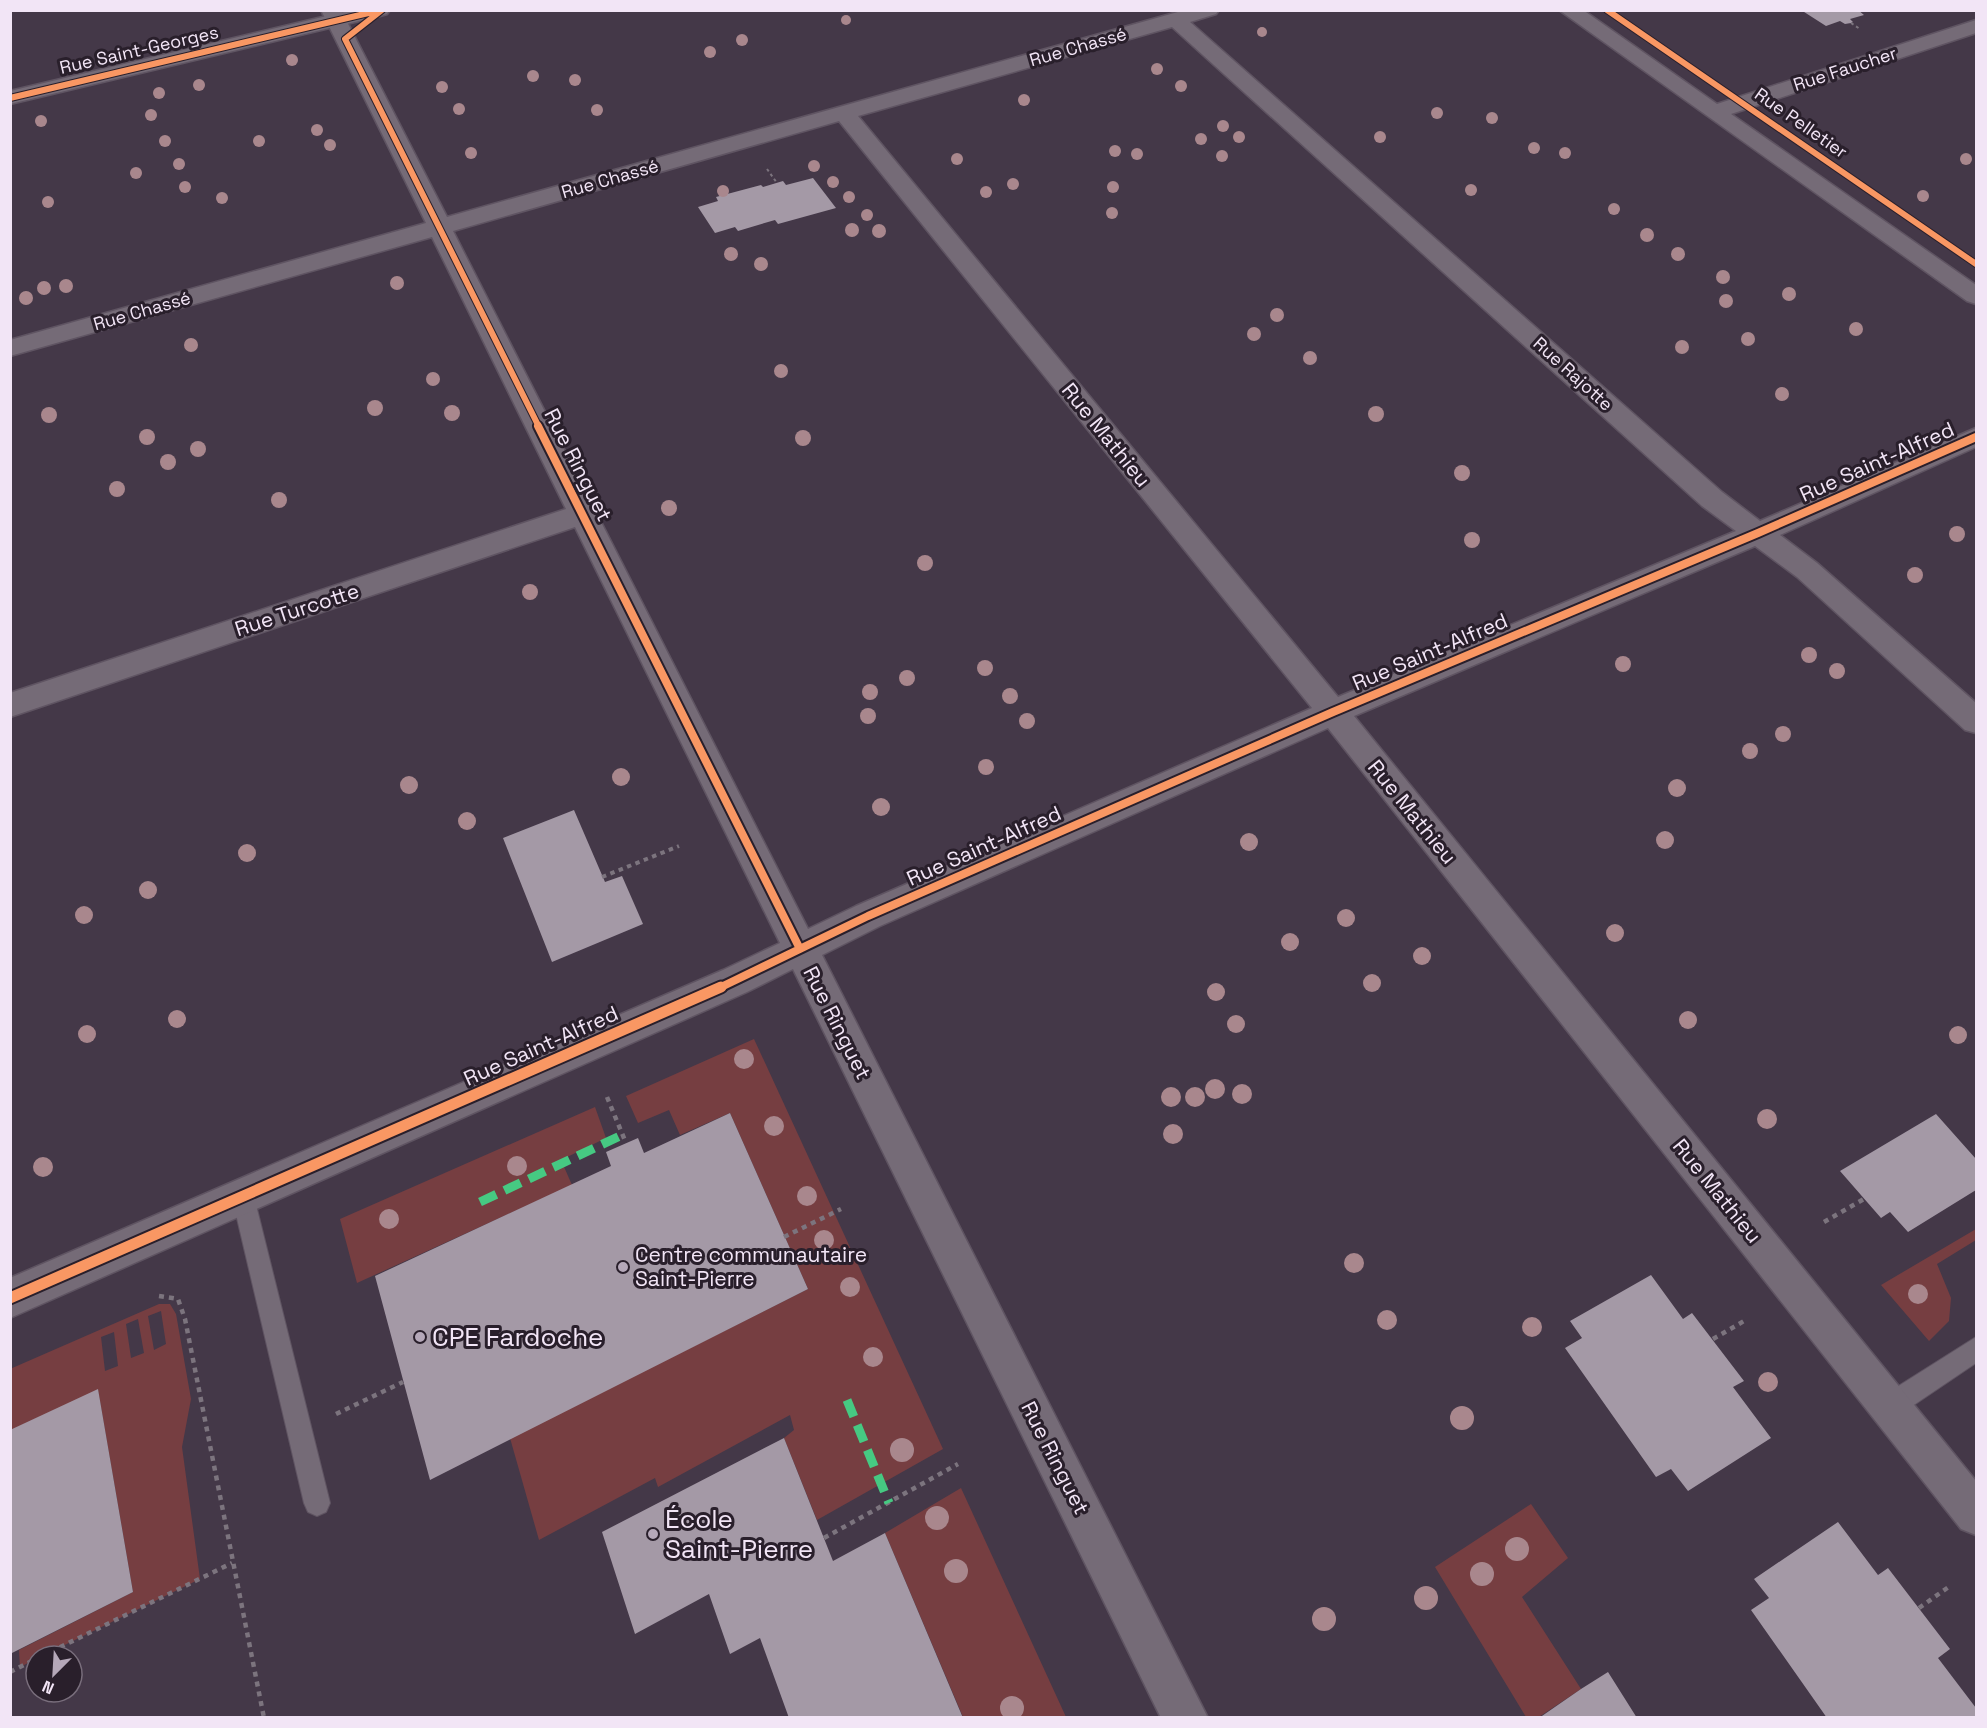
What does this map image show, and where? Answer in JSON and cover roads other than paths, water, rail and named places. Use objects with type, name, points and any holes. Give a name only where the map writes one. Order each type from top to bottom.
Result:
[{"type":"street","name":"Rue Saint-Georges","points":[[10,98],[333,16],[380,10]]},
{"type":"street","name":"Rue Chassé","points":[[10,348],[1209,10]]},
{"type":"street","name":"Rue Pelletier","points":[[1569,10],[1977,296]]},
{"type":"street","name":"Rue Ringuet","points":[[333,16],[1185,1718]]},
{"type":"street","name":"Rue Rajotte","points":[[1176,20],[1712,499],[1807,570],[1977,721]]},
{"type":"street","name":"Rue Faucher","points":[[1714,112],[1977,26]]},
{"type":"street","name":"Rue Mathieu","points":[[844,113],[1333,712],[1977,1514]]},
{"type":"street","name":"Rue Saint-Alfred","points":[[10,1299],[735,981],[868,916],[1333,712],[1758,533],[1977,437]]},
{"type":"street","name":"Rue Turcotte","points":[[10,705],[584,514]]},
{"type":"lane","points":[[243,1197],[317,1503]]},
{"type":"lane","points":[[1890,1406],[1977,1349]]},
{"type":"place","name":"Centre communautaire Saint-Pierre","points":[[623,1267]]},
{"type":"place","name":"CPE Fardoche","points":[[420,1337]]},
{"type":"place","name":"École Saint-Pierre","points":[[653,1534]]}]
